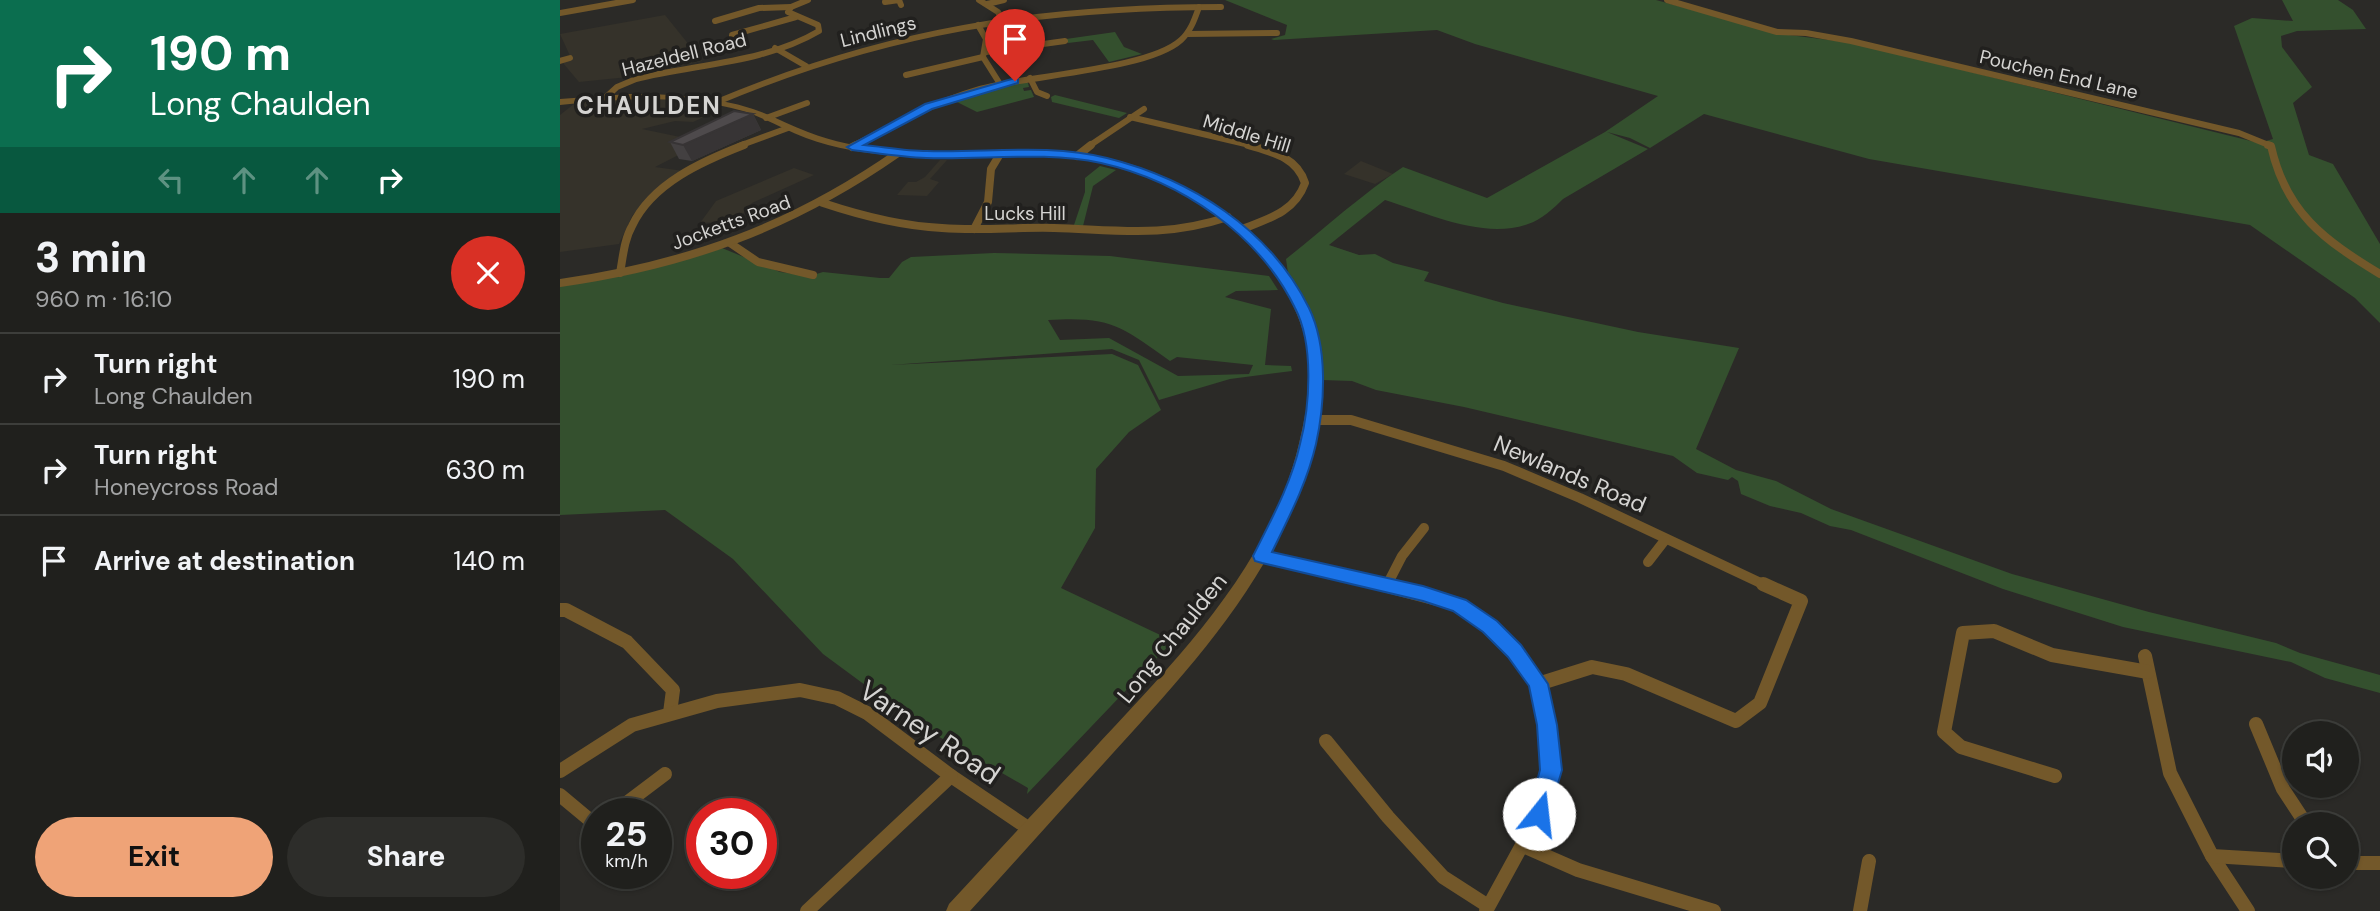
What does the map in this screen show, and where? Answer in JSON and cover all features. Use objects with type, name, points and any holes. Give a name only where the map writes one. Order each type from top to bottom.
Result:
[{"type":"street","points":[[560,13],[633,0]]},
{"type":"street","points":[[715,21],[760,8],[791,7],[808,0]]},
{"type":"street","points":[[885,2],[899,0],[901,5]]},
{"type":"street","points":[[979,0],[998,12],[1003,21]]},
{"type":"street","points":[[987,4],[1004,0]]},
{"type":"street","points":[[1101,9],[1102,0]]},
{"type":"street","name":"Pouchen End Lane","points":[[1667,0],[1777,32],[1806,33],[1851,41],[2239,133],[2271,146],[2279,180],[2302,216],[2316,232],[2380,274]]},
{"type":"street","name":"Lindlings","points":[[717,102],[806,66],[875,47],[978,25],[1101,9],[1221,6]]},
{"type":"street","points":[[791,7],[788,13],[796,17]]},
{"type":"street","points":[[852,147],[928,107],[1000,84],[1157,52],[1178,43],[1187,34],[1199,7]]},
{"type":"street","points":[[732,39],[732,35],[777,25],[796,17]]},
{"type":"street","name":"Hazeldell Road","points":[[605,97],[626,83],[646,76],[806,40],[819,31],[814,21],[796,17]]},
{"type":"street","points":[[978,25],[986,39],[984,55],[1000,84]]},
{"type":"street","points":[[1187,34],[1277,33]]},
{"type":"street","points":[[906,75],[984,55],[1065,41]]},
{"type":"street","points":[[775,48],[806,66]]},
{"type":"street","points":[[560,61],[570,58]]},
{"type":"street","points":[[1030,78],[1037,92],[1047,96]]},
{"type":"street","name":"Long Chaulden","points":[[560,102],[605,97],[678,97],[717,102],[818,139],[852,147],[898,153],[1077,156],[1105,161],[1176,186],[1228,217],[1276,267],[1303,309],[1311,335],[1316,379],[1309,443],[1296,485],[1262,556],[1229,607],[1192,654],[956,911]]},
{"type":"street","points":[[766,118],[807,103]]},
{"type":"street","points":[[1077,156],[1144,109]]},
{"type":"street","name":"Middle Hill","points":[[1130,117],[1266,151],[1294,163],[1300,169],[1305,183],[1297,200],[1278,214],[1242,229]]},
{"type":"street","points":[[620,273],[634,222],[666,187],[723,154],[789,128]]},
{"type":"street","name":"Jocketts Road","points":[[560,283],[620,273],[730,243],[823,203],[898,153]]},
{"type":"street","points":[[974,229],[988,202],[991,169],[1000,154]]},
{"type":"street","name":"Lucks Hill","points":[[823,203],[902,225],[974,229],[1073,229],[1155,234],[1196,228],[1228,217]]},
{"type":"street","points":[[730,243],[750,259],[768,266],[813,275]]},
{"type":"street","name":"Newlands Road","points":[[1312,420],[1351,420],[1504,466],[1637,524],[1665,540],[1801,601],[1760,703],[1736,721],[1626,674],[1592,667],[1538,684]]},
{"type":"street","points":[[1387,585],[1402,556],[1424,528]]},
{"type":"street","points":[[1648,562],[1665,540]]},
{"type":"street","points":[[1262,556],[1460,605],[1514,651],[1538,684],[1547,725],[1551,770],[1539,814],[1487,909],[1443,877],[1388,817],[1326,741]]},
{"type":"street","points":[[560,610],[566,610],[627,642],[673,690],[670,713]]},
{"type":"street","points":[[2055,776],[1961,747],[1944,732],[1963,633],[1994,631],[2052,655],[2148,672]]},
{"type":"street","points":[[2145,656],[2170,774],[2212,856],[2248,911]]},
{"type":"street","name":"Varney Road","points":[[560,771],[632,725],[717,701],[800,690],[836,698],[867,713],[951,776],[1031,830]]},
{"type":"street","points":[[2256,724],[2283,789],[2298,812]]},
{"type":"street","points":[[633,798],[665,774]]},
{"type":"street","points":[[807,911],[951,776]]},
{"type":"street","points":[[560,795],[581,812]]},
{"type":"street","points":[[1523,846],[1578,870],[1714,911]]},
{"type":"street","points":[[2212,856],[2282,860]]},
{"type":"street","points":[[1860,911],[1869,862]]},
{"type":"street","points":[[2359,863],[2380,863]]},
{"type":"shaded area","points":[[665,15],[702,61],[638,76],[579,82],[563,63],[571,58],[560,34]]},
{"type":"shaded area","points":[[624,100],[682,100],[723,108],[693,122],[675,121],[642,129],[704,142],[655,167],[684,171],[643,203],[632,216],[619,244],[560,252],[560,115],[574,104]]},
{"type":"shaded area","points":[[940,160],[947,160],[930,179],[939,182],[927,196],[897,195],[908,182],[916,182],[925,177]]},
{"type":"shaded area","points":[[1361,161],[1393,174],[1375,184],[1344,174]]},
{"type":"shaded area","points":[[794,168],[814,175],[752,203],[742,215],[733,216],[723,222],[700,223],[716,201]]},
{"type":"green space","points":[[1225,0],[1656,0],[1781,34],[1853,43],[2259,143],[2273,139],[2234,26],[2252,18],[2293,21],[2282,0],[2338,0],[2353,10],[2366,29],[2297,31],[2281,36],[2282,47],[2312,87],[2293,103],[2309,155],[2333,164],[2380,244],[2380,323],[2355,298],[2250,225],[1869,159],[1704,114],[1650,148],[1630,138],[1607,132],[1648,149],[1563,199],[1542,217],[1528,224],[1493,229],[1474,227],[1437,218],[1385,200],[1329,245],[1359,255],[1375,254],[1393,263],[1429,272],[1424,281],[1503,303],[1638,332],[1739,348],[1696,449],[1736,470],[1776,481],[1831,509],[2012,574],[2149,612],[2276,643],[2300,653],[2380,675],[2380,693],[2325,678],[2291,662],[2123,627],[2003,589],[1851,530],[1830,526],[1801,513],[1770,506],[1741,494],[1738,481],[1732,477],[1728,480],[1697,473],[1673,456],[1464,407],[1376,390],[1352,381],[1322,380],[1321,357],[1288,273],[1286,259],[1403,167],[1487,198],[1605,132],[1658,96],[1475,44],[1437,30],[1274,40],[1271,39],[1285,35],[1287,25]]},
{"type":"green space","points":[[1115,32],[1124,47],[1142,54],[1109,62],[1093,40],[1068,43],[1066,39]]},
{"type":"green space","points":[[1022,82],[1028,83],[1029,87],[1023,88],[1024,91],[1031,90],[1034,97],[977,112],[953,100]]},
{"type":"green space","points":[[1055,95],[1127,113],[1119,118],[1052,102],[1051,97]]},
{"type":"green space","points":[[1100,166],[1116,170],[1093,186],[1083,226],[1074,225],[1085,192],[1085,178]]},
{"type":"green space","points":[[722,248],[780,272],[810,276],[823,272],[880,278],[889,278],[902,262],[911,257],[994,253],[1110,256],[1269,276],[1278,290],[1236,291],[1225,297],[1271,309],[1265,365],[1291,366],[1292,371],[1230,379],[1159,400],[1139,360],[1112,349],[890,365],[1112,354],[1138,365],[1161,410],[1129,432],[1096,469],[1095,528],[1061,588],[1173,641],[1027,794],[1028,788],[922,727],[823,654],[733,559],[665,510],[560,515],[560,285]],"holes":[[[1069,319],[1114,326],[1139,339],[1170,361],[1177,357],[1253,365],[1249,374],[1178,376],[1109,338],[1060,340],[1048,320]]]},
{"type":"building","points":[[734,111],[753,114],[683,145],[670,142]]},
{"type":"district","name":"CHAULDEN","points":[[649,106]]},
{"type":"route","points":[[1015,81],[928,107],[852,147],[924,155],[1062,154],[1105,161],[1176,186],[1228,217],[1242,229],[1276,267],[1303,309],[1311,335],[1316,379],[1309,443],[1296,485],[1262,556],[1460,605],[1490,627],[1514,651],[1538,684],[1547,725],[1551,770],[1539,814]]}]
